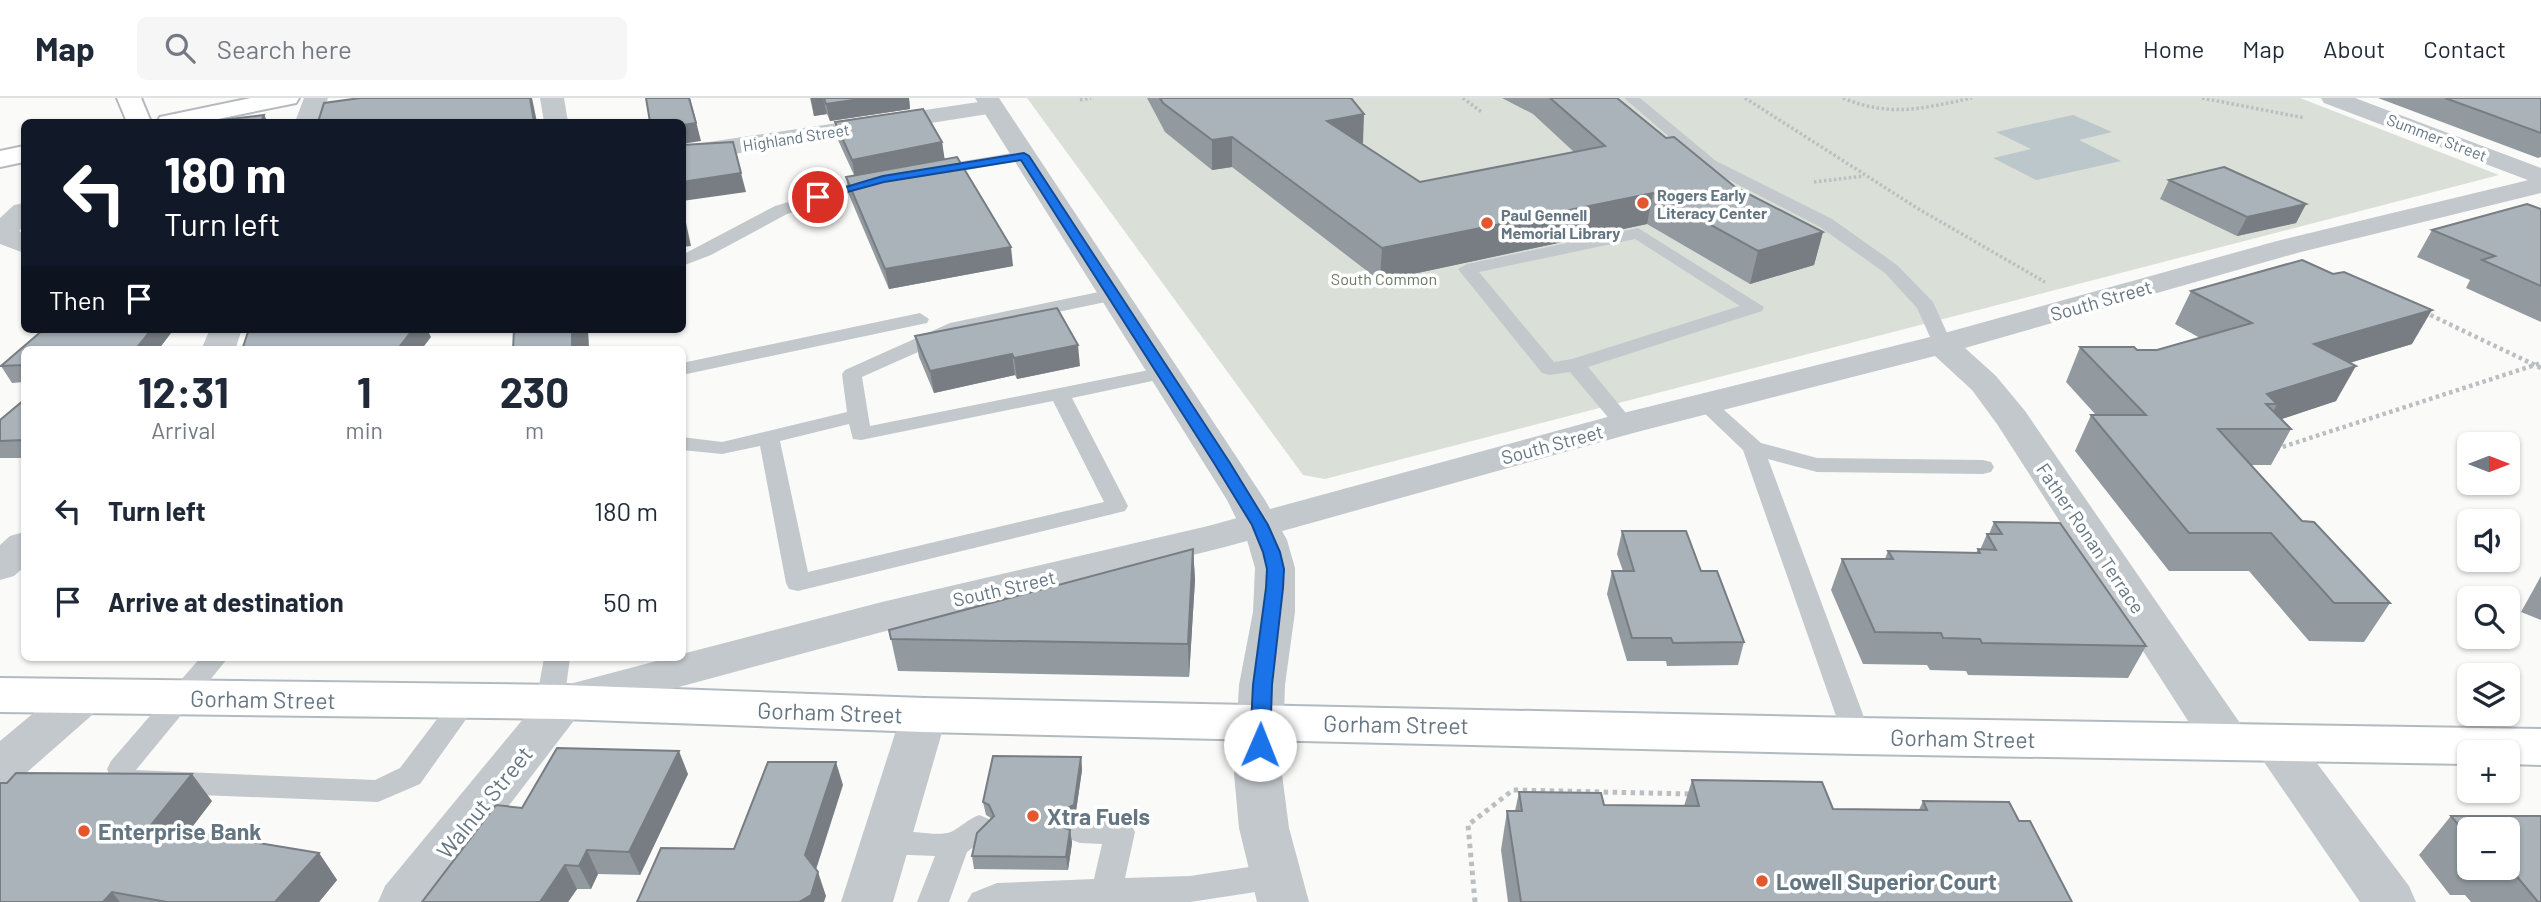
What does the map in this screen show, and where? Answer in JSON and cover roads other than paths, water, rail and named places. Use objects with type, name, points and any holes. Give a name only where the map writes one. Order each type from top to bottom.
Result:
[{"type":"main road","points":[[129,98],[138,119]]},
{"type":"main road","points":[[184,119],[286,98]]},
{"type":"main road","points":[[0,159],[21,155]]},
{"type":"main road","name":"Gorham Street","points":[[0,695],[466,701],[557,688],[924,715],[1857,736],[2541,747]]},
{"type":"street","points":[[308,119],[316,98]]},
{"type":"street","points":[[552,98],[556,119]]},
{"type":"street","name":"Summer Street","points":[[2333,98],[2541,177]]},
{"type":"street","name":"Highland Street","points":[[686,153],[989,102],[1260,525],[1272,552],[1276,569],[1273,614],[1262,685],[1260,800],[1279,889]]},
{"type":"street","name":"South Street","points":[[686,660],[882,617],[1260,525],[1624,424],[1942,344],[2287,247],[2541,185]]},
{"type":"street","points":[[21,214],[3,232],[11,239],[21,242]]},
{"type":"street","name":"Father Ronan Terrace","points":[[1942,344],[1984,383],[2012,419],[2227,742]]},
{"type":"street","points":[[0,568],[21,548]]},
{"type":"street","name":"South Street","points":[[557,688],[681,661]]},
{"type":"street","name":"Walnut Street","points":[[404,902],[557,688]]},
{"type":"street","points":[[0,768],[83,697]]},
{"type":"street","points":[[867,902],[924,715]]},
{"type":"street","points":[[2275,743],[2390,902]]},
{"type":"lane","points":[[1631,98],[1710,164],[1826,223],[1891,269],[1926,306],[1942,344]]},
{"type":"lane","points":[[921,173],[1024,156]]},
{"type":"lane","points":[[686,260],[700,255],[769,216],[818,197],[896,177]]},
{"type":"lane","points":[[1638,233],[1755,307],[1703,323],[1575,365],[1549,369],[1467,269],[1638,233]]},
{"type":"lane","points":[[1113,295],[957,327],[852,374],[861,435],[1164,373]]},
{"type":"lane","points":[[686,368],[920,319]]},
{"type":"lane","points":[[1575,365],[1624,424]]},
{"type":"lane","points":[[769,437],[798,583],[1117,506],[1060,394]]},
{"type":"lane","points":[[1706,404],[1753,448],[1857,736]]},
{"type":"lane","points":[[686,444],[722,448],[858,416]]},
{"type":"lane","points":[[1753,448],[1817,465],[1983,467]]},
{"type":"lane","points":[[212,661],[121,769],[125,781],[378,791],[410,776],[466,701]]},
{"type":"lane","points":[[1080,831],[1120,832],[1106,892]]},
{"type":"lane","points":[[885,842],[967,836],[933,902]]},
{"type":"lane","points":[[983,902],[997,896],[1190,889],[1279,889]]},
{"type":"place","name":"Rogers Early Literacy Center","points":[[1643,203]]},
{"type":"place","name":"Paul Gennell Memorial Library","points":[[1487,223]]},
{"type":"place","name":"Xtra Fuels","points":[[1033,816]]},
{"type":"place","name":"Enterprise Bank","points":[[84,831]]},
{"type":"place","name":"Lowell Superior Court","points":[[1762,881]]},
{"type":"park label","name":"South Common","points":[[1384,278]]}]
